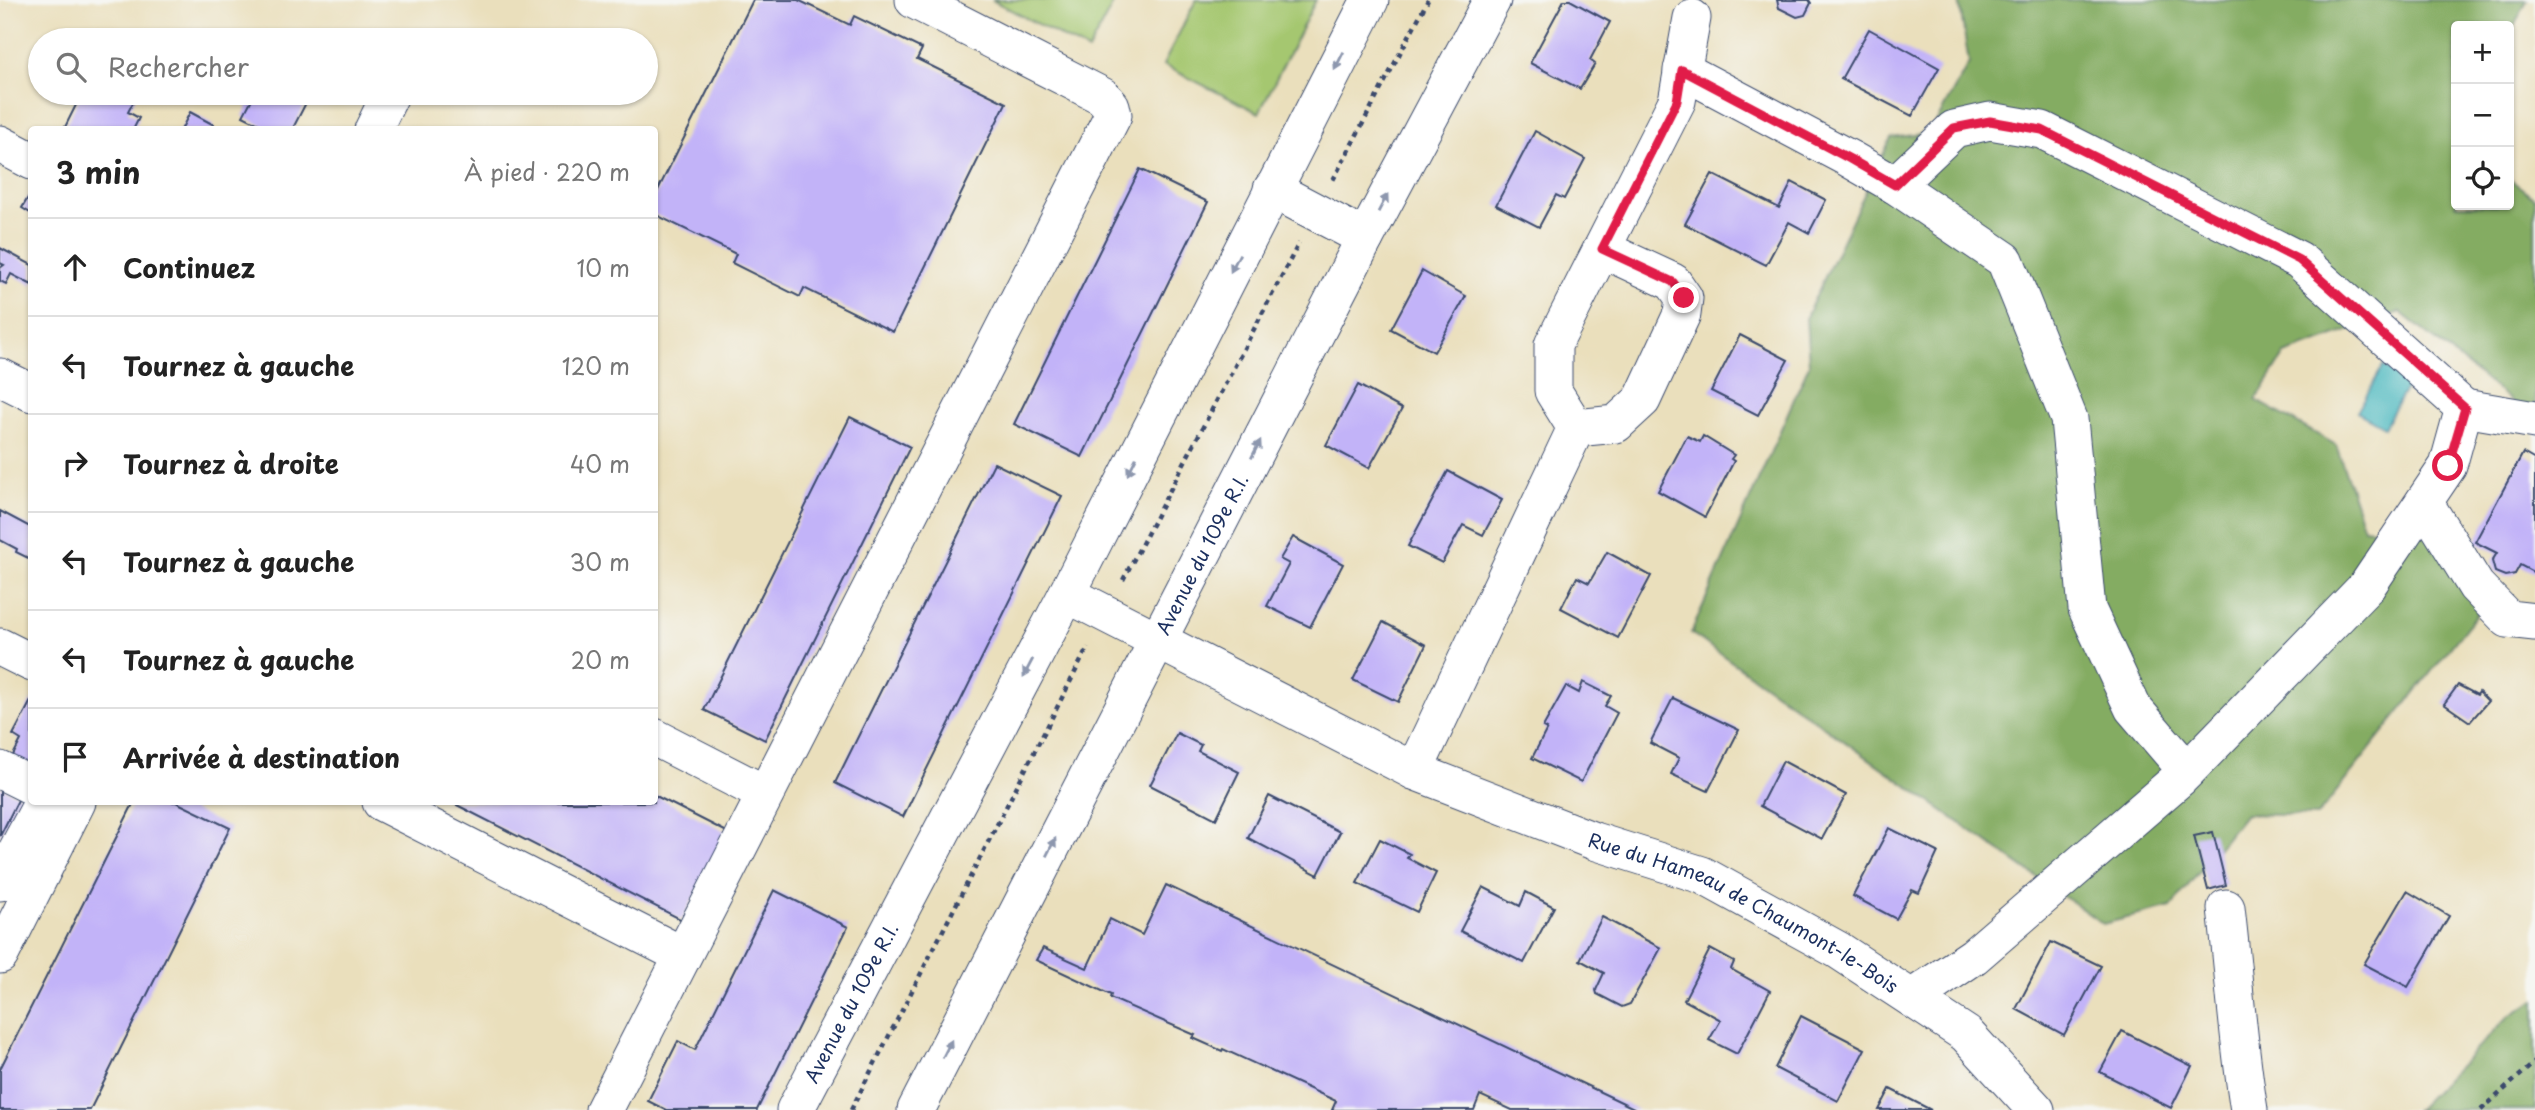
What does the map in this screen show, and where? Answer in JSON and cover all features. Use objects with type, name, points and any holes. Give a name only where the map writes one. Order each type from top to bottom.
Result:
[{"type":"street","points":[[604,1110],[1113,115],[1111,106],[1102,96],[914,0]]},
{"type":"street","name":"Avenue du 109e R.I.","points":[[795,1110],[1067,594],[1370,0]]},
{"type":"street","name":"Avenue du 109e R.I.","points":[[916,1110],[1365,238],[1492,0]]},
{"type":"street","points":[[1576,428],[1553,391],[1553,345],[1677,101],[1692,18]]},
{"type":"street","points":[[1682,70],[1895,185],[2005,260],[2069,419],[2087,609],[2133,708],[2187,771]]},
{"type":"street","points":[[375,126],[385,105]]},
{"type":"street","points":[[1895,185],[1954,128],[1990,121],[2042,130],[2299,260],[2465,408],[2535,420]]},
{"type":"street","points":[[0,144],[28,159]]},
{"type":"street","points":[[1272,189],[1365,238]]},
{"type":"street","points":[[1576,428],[1616,424],[1642,400],[1682,314],[1684,298],[1673,282],[1602,249]]},
{"type":"street","points":[[0,377],[28,391]]},
{"type":"street","points":[[1912,998],[1974,956],[2187,771],[2367,586],[2448,466],[2465,408]]},
{"type":"street","points":[[1414,771],[1576,428]]},
{"type":"street","points":[[2424,502],[2476,586],[2508,619],[2535,622]]},
{"type":"street","name":"Rue du Hameau de Chaumont-le-Bois","points":[[1067,594],[1414,771],[1594,841],[1702,876],[1838,950],[1966,1034],[2036,1110]]},
{"type":"street","points":[[0,647],[28,661]]},
{"type":"street","points":[[658,739],[765,794]]},
{"type":"street","points":[[0,770],[28,784]]},
{"type":"street","points":[[0,883],[41,805]]},
{"type":"street","points":[[0,955],[75,805]]},
{"type":"street","points":[[386,805],[682,955]]},
{"type":"street","points":[[2226,908],[2240,1059],[2249,1110]]},
{"type":"path","points":[[851,1110],[1105,613],[1428,0]]},
{"type":"path","points":[[2481,1110],[2535,1062]]},
{"type":"green space","points":[[992,0],[1115,0],[1088,51]]},
{"type":"green space","points":[[1196,0],[1316,0],[1259,113],[1163,65]]},
{"type":"green space","points":[[1959,0],[2527,0],[2514,27],[2514,21],[2451,21],[2451,210],[2514,210],[2514,183],[2535,198],[2535,420],[2400,312],[2285,354],[2256,400],[2336,445],[2364,528],[2433,535],[2481,609],[2317,816],[2245,814],[2171,907],[2103,924],[1691,633],[1809,365],[1806,317],[1891,138],[1930,133],[1969,63]]},
{"type":"green space","points":[[2535,1000],[2535,1110],[2416,1110],[2509,1016]]},
{"type":"water","points":[[2383,366],[2410,381],[2384,427],[2357,412]]},
{"type":"building","points":[[753,0],[798,0],[850,25],[854,16],[922,49],[917,59],[1006,103],[893,332],[804,288],[800,297],[732,263],[736,254],[658,216],[658,190]]},
{"type":"building","points":[[1564,0],[1570,0],[1610,22],[1590,60],[1595,64],[1580,89],[1530,63]]},
{"type":"building","points":[[1777,0],[1809,0],[1811,3],[1805,15],[1797,17],[1779,8]]},
{"type":"building","points":[[1869,29],[1939,68],[1912,116],[1841,79]]},
{"type":"building","points":[[76,105],[132,105],[128,112],[139,118],[135,126],[66,126]]},
{"type":"building","points":[[249,105],[305,105],[294,126],[263,126],[243,116]]},
{"type":"building","points":[[190,112],[214,125],[213,126],[183,126]]},
{"type":"building","points":[[1535,131],[1585,159],[1564,199],[1556,195],[1539,227],[1496,205]]},
{"type":"building","points":[[1140,169],[1208,202],[1082,457],[1014,424]]},
{"type":"building","points":[[1712,174],[1779,208],[1792,182],[1826,200],[1809,233],[1789,222],[1766,265],[1685,224]]},
{"type":"building","points":[[28,198],[28,212],[22,208]]},
{"type":"building","points":[[0,248],[28,263],[28,283],[11,274],[6,284],[0,281],[0,268],[4,265],[0,263]]},
{"type":"building","points":[[1422,271],[1466,296],[1434,352],[1391,329]]},
{"type":"building","points":[[1740,335],[1788,360],[1758,415],[1711,391]]},
{"type":"building","points":[[1358,385],[1402,409],[1369,468],[1326,445]]},
{"type":"building","points":[[850,417],[910,447],[765,740],[704,710]]},
{"type":"building","points":[[1687,436],[1700,442],[1703,436],[1734,455],[1731,459],[1734,461],[1705,517],[1658,491]]},
{"type":"building","points":[[2523,453],[2535,460],[2535,573],[2520,565],[2515,574],[2505,576],[2495,572],[2492,561],[2497,553],[2475,542]]},
{"type":"building","points":[[994,463],[1062,496],[903,817],[835,783]]},
{"type":"building","points":[[1448,471],[1502,500],[1483,535],[1463,525],[1442,563],[1408,546]]},
{"type":"building","points":[[0,511],[28,526],[28,558],[16,552],[17,549],[0,540]]},
{"type":"building","points":[[1293,537],[1343,564],[1310,627],[1267,606],[1289,564],[1280,559]]},
{"type":"building","points":[[1607,552],[1651,576],[1618,638],[1561,608],[1577,577],[1589,583]]},
{"type":"building","points":[[1383,622],[1426,645],[1398,702],[1353,680]]},
{"type":"building","points":[[1583,682],[1611,696],[1605,706],[1617,713],[1581,782],[1532,758],[1547,729],[1543,727],[1566,686],[1579,693]]},
{"type":"building","points":[[2458,685],[2477,695],[2479,692],[2488,701],[2470,722],[2444,704]]},
{"type":"building","points":[[1673,698],[1739,730],[1708,791],[1671,774],[1679,758],[1650,743]]},
{"type":"building","points":[[28,707],[28,770],[10,761],[21,740],[13,735]]},
{"type":"building","points":[[1177,733],[1201,745],[1198,751],[1239,772],[1216,819],[1150,785]]},
{"type":"building","points":[[1783,761],[1846,795],[1822,839],[1760,806]]},
{"type":"building","points":[[0,787],[20,796],[0,836]]},
{"type":"building","points":[[1269,796],[1340,832],[1318,875],[1248,838]]},
{"type":"building","points":[[658,797],[727,832],[682,920],[457,805],[658,805]]},
{"type":"building","points":[[132,805],[182,805],[230,828],[90,1110],[0,1110],[0,1069]]},
{"type":"building","points":[[1889,828],[1938,852],[1919,893],[1912,890],[1896,919],[1853,896]]},
{"type":"building","points":[[2213,832],[2226,885],[2208,890],[2194,836]]},
{"type":"building","points":[[1380,839],[1410,854],[1407,858],[1436,873],[1417,912],[1357,883]]},
{"type":"building","points":[[1166,885],[1638,1110],[1512,1110],[1480,1095],[1474,1110],[1332,1110],[1336,1101],[1193,1038],[1195,1035],[1110,998],[1111,995],[1036,960],[1043,948],[1087,968],[1110,919],[1142,935]]},
{"type":"building","points":[[1483,887],[1520,906],[1526,892],[1554,907],[1524,963],[1460,931]]},
{"type":"building","points":[[774,890],[848,927],[757,1110],[666,1110],[648,1101],[678,1041],[695,1050]]},
{"type":"building","points":[[2407,891],[2449,916],[2408,987],[2364,964]]},
{"type":"building","points":[[1602,917],[1661,948],[1630,1004],[1622,1007],[1597,994],[1596,990],[1604,973],[1580,960]]},
{"type":"building","points":[[2051,942],[2101,966],[2064,1035],[2016,1009]]},
{"type":"building","points":[[1710,949],[1734,962],[1731,969],[1770,991],[1737,1054],[1709,1040],[1721,1020],[1684,1000]]},
{"type":"building","points":[[1801,1016],[1865,1049],[1838,1101],[1775,1068]]},
{"type":"building","points":[[2122,1031],[2192,1066],[2171,1108],[2100,1072]]},
{"type":"building","points":[[1890,1089],[1931,1110],[1879,1110]]},
{"type":"route","points":[[1684,298],[1673,282],[1602,249],[1677,101],[1682,70],[1895,185],[1954,128],[1990,121],[2042,130],[2299,260],[2465,408],[2448,466]]}]
